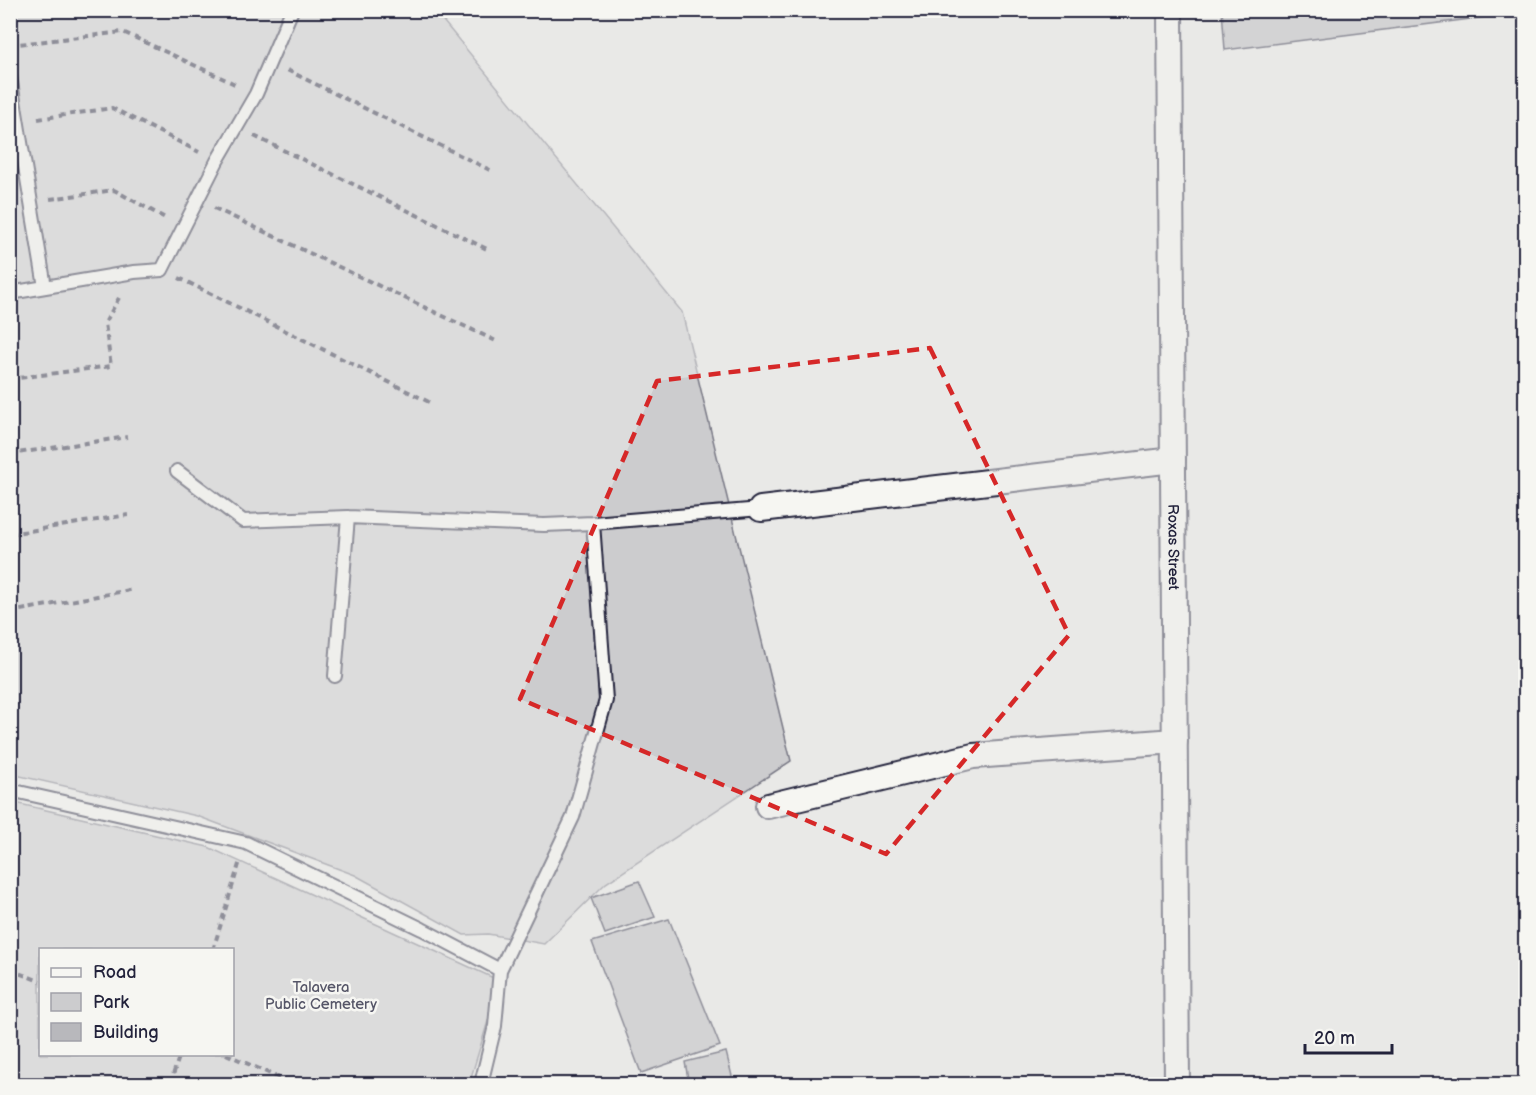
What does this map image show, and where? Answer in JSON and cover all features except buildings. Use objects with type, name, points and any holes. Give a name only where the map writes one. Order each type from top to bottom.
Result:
[{"type":"street","name":"Roxas Street","points":[[1170,10],[1177,1084]]},
{"type":"street","points":[[761,509],[1173,460]]},
{"type":"street","points":[[768,806],[973,756],[1175,741]]},
{"type":"lane","points":[[10,293],[134,272],[162,270],[235,127],[256,94],[292,10]]},
{"type":"lane","points":[[10,76],[45,287]]},
{"type":"lane","points":[[177,471],[243,521],[348,517],[544,525],[761,509]]},
{"type":"lane","points":[[335,676],[348,517]]},
{"type":"lane","points":[[481,1084],[495,1026],[500,970],[573,817],[606,700],[593,523]]},
{"type":"lane","points":[[10,790],[246,843],[500,970]]},
{"type":"path","points":[[10,45],[123,32],[256,94]]},
{"type":"path","points":[[270,62],[492,171]]},
{"type":"path","points":[[19,122],[112,108],[217,161]]},
{"type":"path","points":[[235,127],[489,250]]},
{"type":"path","points":[[31,201],[114,190],[183,228]]},
{"type":"path","points":[[198,200],[496,341]]},
{"type":"path","points":[[162,270],[431,403]]},
{"type":"path","points":[[10,379],[111,366],[105,322],[134,272]]},
{"type":"path","points":[[10,454],[127,436]]},
{"type":"path","points":[[10,534],[128,515]]},
{"type":"path","points":[[10,612],[130,590]]},
{"type":"path","points":[[214,948],[246,843]]},
{"type":"path","points":[[10,970],[39,981]]},
{"type":"path","points":[[170,1084],[179,1056]]},
{"type":"path","points":[[230,1056],[293,1084]]},
{"type":"highlighted area","points":[[930,348],[1069,635],[886,854],[520,699],[657,381]]},
{"type":"green space","points":[[11,11],[435,11],[682,312],[791,761],[606,883],[544,944],[488,934],[464,935],[355,875],[197,816],[11,774]]},
{"type":"green space","name":"Talavera Public Cemetery","points":[[11,802],[208,847],[500,981],[469,1084],[11,1084]]}]
